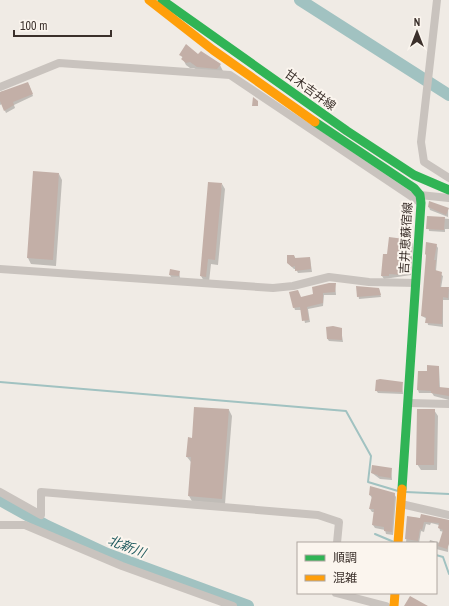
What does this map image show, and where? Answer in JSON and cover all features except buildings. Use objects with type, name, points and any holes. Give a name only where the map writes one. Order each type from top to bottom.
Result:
[{"type":"main road","name":"吉井恵蘇宿線","points":[[149,0],[181,26],[285,101],[414,188],[421,199],[409,403],[398,542]]},
{"type":"main road","name":"甘木吉井線","points":[[162,0],[347,131],[414,175],[449,190]]},
{"type":"main road","points":[[394,606],[395,594]]},
{"type":"street","points":[[437,0],[421,142],[424,162],[449,178]]},
{"type":"street","points":[[0,87],[59,63],[230,75],[421,199],[449,198]]},
{"type":"street","points":[[0,269],[273,288],[293,286],[329,277],[369,282],[416,283]]},
{"type":"street","points":[[409,403],[449,404]]},
{"type":"street","points":[[0,492],[41,515],[41,492],[318,515],[339,522],[337,542]]},
{"type":"street","points":[[401,496],[449,515]]},
{"type":"street","points":[[0,525],[26,525],[122,566],[233,606]]},
{"type":"street","points":[[340,594],[386,606]]},
{"type":"waterway","points":[[300,0],[449,95]]},
{"type":"waterway","points":[[0,382],[346,411],[371,456],[368,482],[398,491]]},
{"type":"waterway","points":[[406,492],[449,494]]},
{"type":"waterway","name":"北新川","points":[[0,500],[47,526],[107,554],[248,606]]},
{"type":"waterway","points":[[375,534],[394,542]]},
{"type":"waterway","points":[[437,555],[443,557],[449,574]]},
{"type":"traffic: fast","points":[[162,0],[347,131],[414,175],[449,190]]},
{"type":"traffic: fast","points":[[315,122],[414,188],[420,195],[421,203],[402,489]]},
{"type":"traffic: slow","points":[[149,0],[213,50],[315,122]]},
{"type":"traffic: slow","points":[[398,542],[402,489]]},
{"type":"traffic: slow","points":[[394,606],[395,594]]}]
